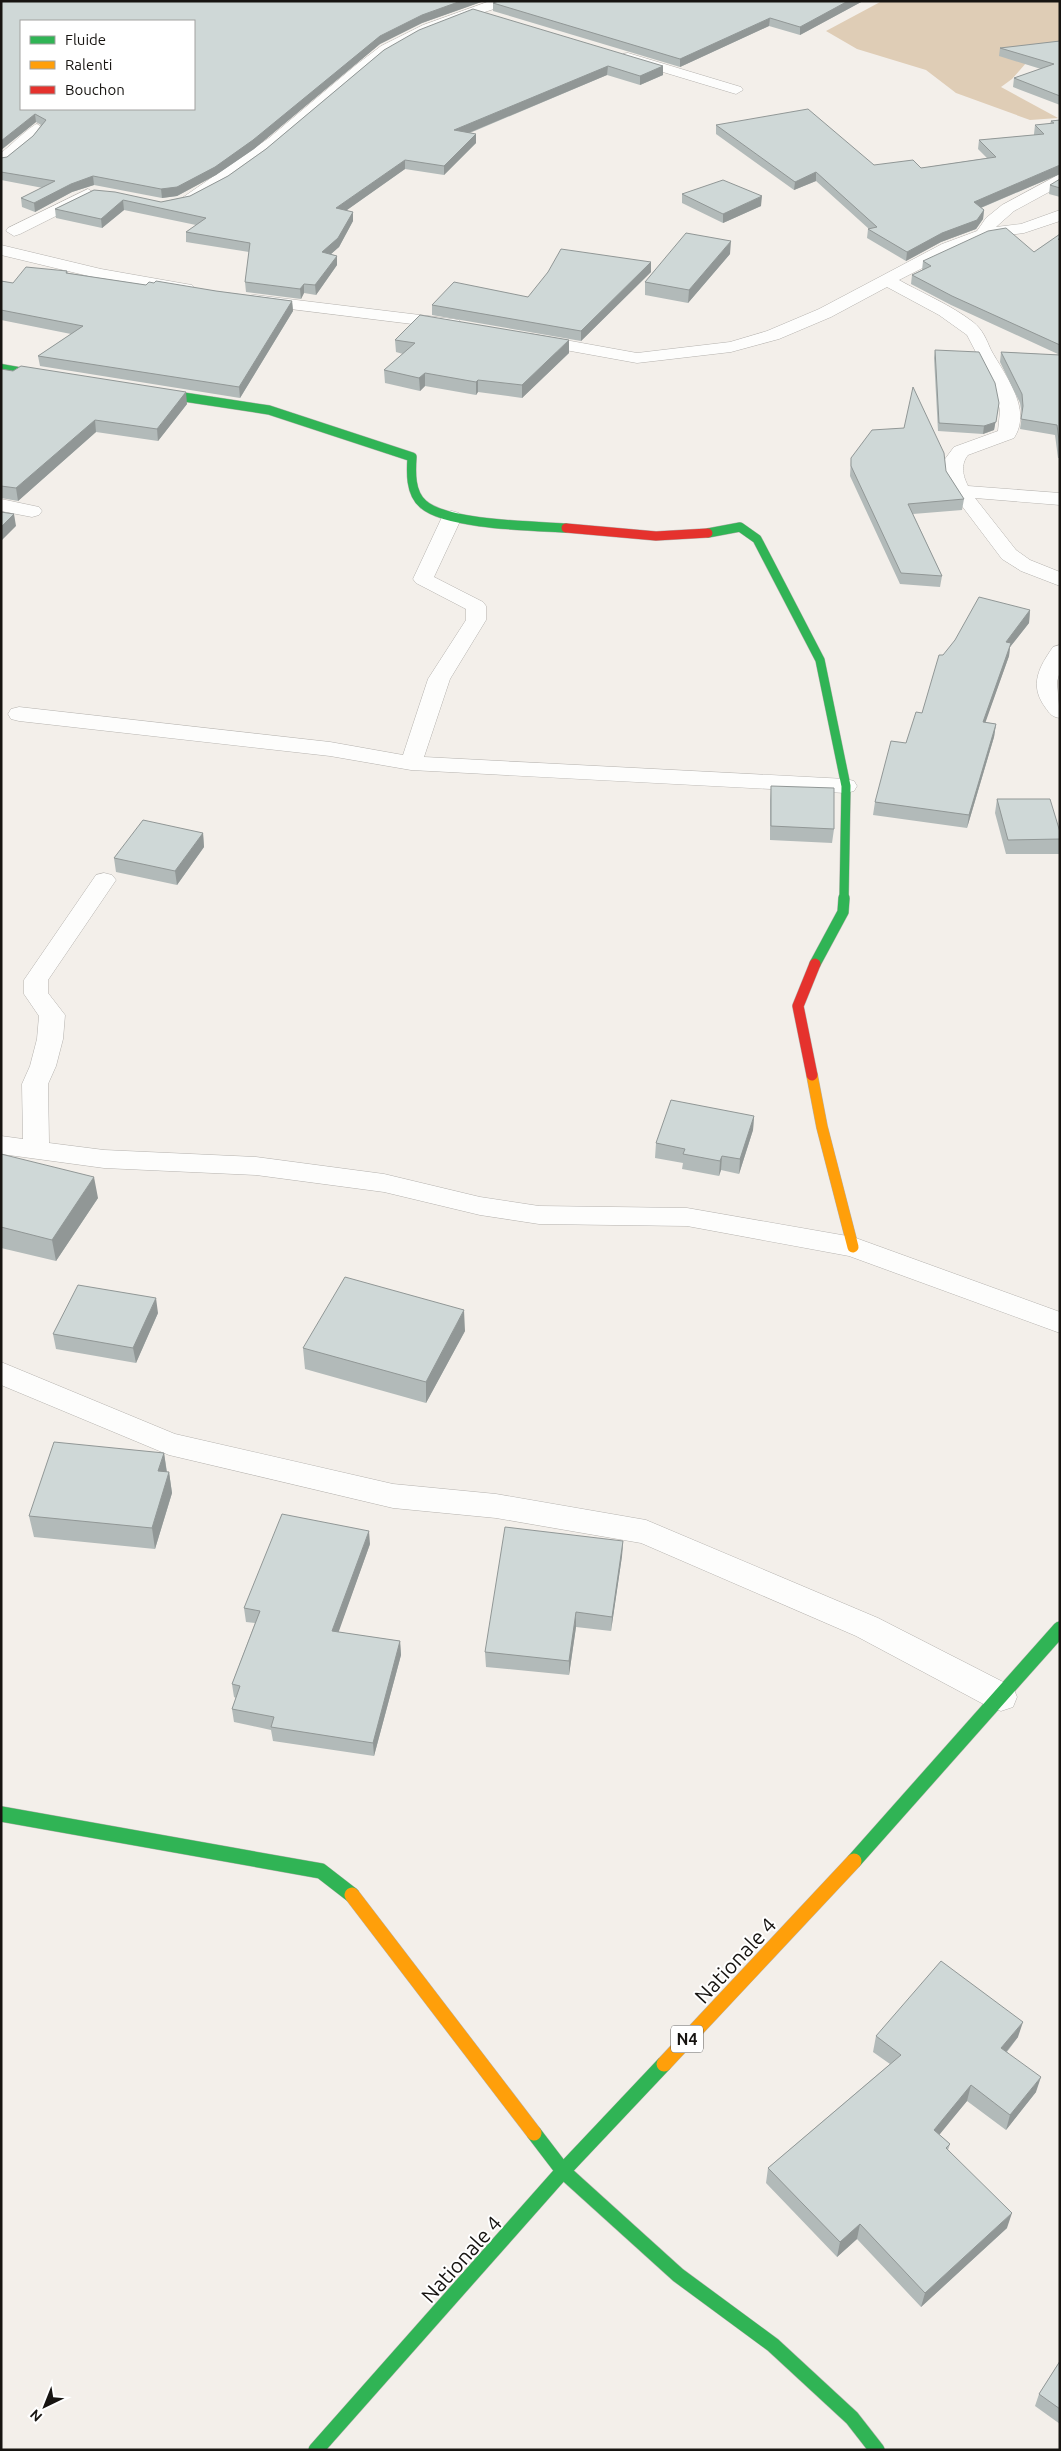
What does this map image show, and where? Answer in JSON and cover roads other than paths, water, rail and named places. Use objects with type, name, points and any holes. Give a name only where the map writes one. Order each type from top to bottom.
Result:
[{"type":"main road","points":[[1,367],[60,378]]},
{"type":"main road","points":[[137,390],[269,410],[412,457],[410,481],[423,505],[452,516],[622,533],[694,536],[740,527],[757,540],[820,660],[846,786],[846,872],[843,912],[808,977],[798,1006],[822,1127],[853,1247]]},
{"type":"main road","name":"Nationale 4","points":[[316,2450],[563,2171],[874,1839],[1060,1629]]},
{"type":"main road","points":[[1,1814],[321,1871],[353,1896],[563,2171],[678,2274],[772,2345],[852,2418],[877,2450]]},
{"type":"street","points":[[176,205],[213,186],[268,148],[332,94],[353,73],[386,48],[410,36],[505,1]]},
{"type":"street","points":[[476,12],[498,20]]},
{"type":"street","points":[[614,52],[736,90]]},
{"type":"street","points":[[1,161],[18,149],[38,128]]},
{"type":"street","points":[[983,234],[992,221],[1008,208],[1060,179]]},
{"type":"street","points":[[5,231],[87,194],[99,192]]},
{"type":"street","points":[[515,336],[637,358],[731,347],[773,335],[808,320],[888,281],[948,248],[983,234],[1024,228],[1060,215]]},
{"type":"street","points":[[1,250],[101,274],[198,292]]},
{"type":"street","points":[[888,281],[934,306],[974,333],[986,356],[996,369],[1008,399],[1011,415],[1007,434],[960,451],[953,460],[954,476],[961,491],[1004,550],[1018,562],[1060,580]]},
{"type":"street","points":[[236,297],[468,327]]},
{"type":"street","points":[[961,491],[1060,499]]},
{"type":"street","points":[[1,505],[32,511]]},
{"type":"street","points":[[411,763],[438,679],[476,620],[476,606],[422,579],[452,516]]},
{"type":"street","points":[[1060,651],[1047,669],[1046,690],[1060,712]]},
{"type":"street","points":[[19,714],[330,749],[411,763],[846,786]]},
{"type":"street","points":[[36,1151],[35,1084],[44,1066],[50,1039],[52,1015],[36,994],[36,980],[104,880]]},
{"type":"street","points":[[1,1145],[104,1159],[256,1166],[384,1183],[480,1206],[539,1215],[687,1217],[853,1247],[1060,1322]]},
{"type":"street","points":[[1,1373],[169,1444],[393,1496],[496,1506],[646,1532],[867,1627],[1001,1697]]}]
